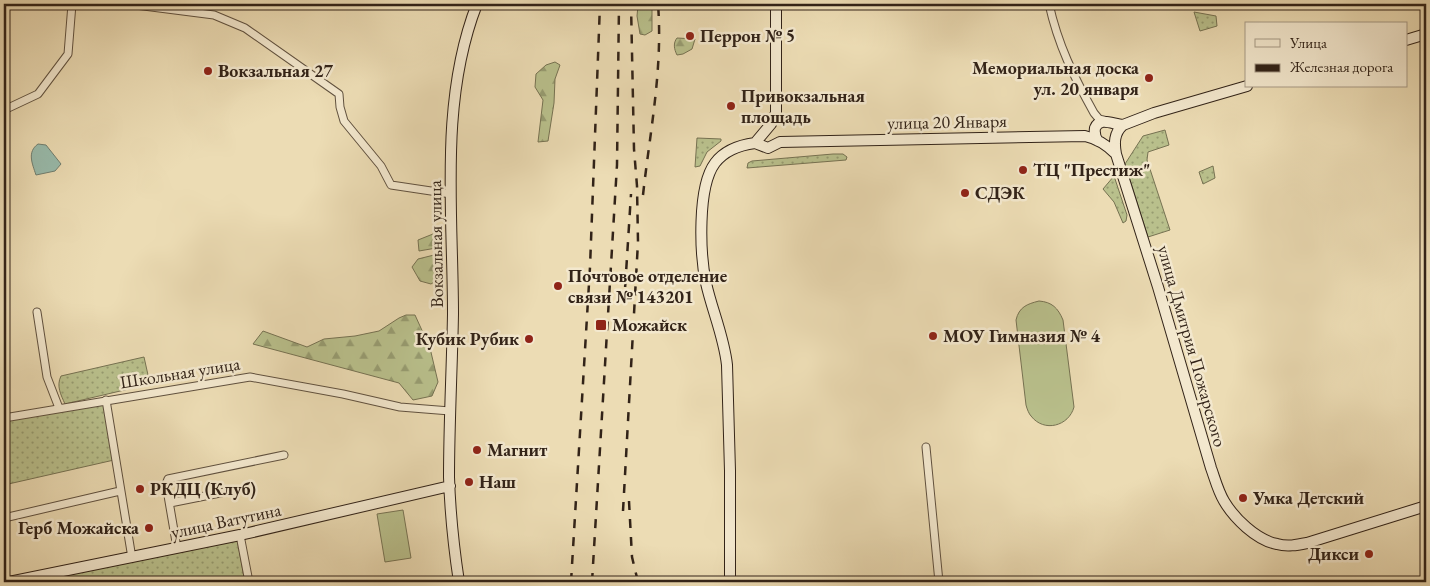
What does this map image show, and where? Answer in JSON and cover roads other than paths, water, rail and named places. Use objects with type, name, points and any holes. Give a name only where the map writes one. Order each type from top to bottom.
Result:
[{"type":"main road","name":"Вокзальная улица","points":[[459,582],[450,486],[453,315],[451,194],[457,78],[463,47],[477,4]]},
{"type":"main road","points":[[767,139],[776,113],[776,4]]},
{"type":"main road","points":[[1408,39],[1426,34]]},
{"type":"main road","points":[[1099,138],[1099,123],[1108,122],[1123,125],[1245,87]]},
{"type":"main road","points":[[1108,122],[1115,127],[1116,136]]},
{"type":"main road","points":[[1099,138],[1110,142],[1123,125]]},
{"type":"main road","name":"улица 20 Января","points":[[730,582],[730,471],[727,365],[706,282],[702,237],[707,180],[716,162],[724,154],[734,149],[767,139],[1085,136],[1099,138]]},
{"type":"main road","name":"улица Дмитрия Пожарского","points":[[1116,136],[1114,143],[1116,154],[1158,287],[1211,468],[1219,491],[1236,516],[1258,536],[1279,545],[1298,545],[1426,506]]},
{"type":"main road","points":[[1099,138],[1116,154]]},
{"type":"main road","name":"улица Ватутина","points":[[9,582],[240,535],[450,486]]},
{"type":"street","points":[[4,110],[38,94],[68,54],[72,4]]},
{"type":"street","points":[[128,4],[214,15],[245,28],[339,94],[344,121],[381,166],[391,185],[451,194]]},
{"type":"street","points":[[1049,4],[1062,51],[1075,78],[1095,115],[1099,119],[1108,122]]},
{"type":"street","points":[[1095,115],[1099,138]]},
{"type":"street","points":[[37,312],[48,377],[60,408]]},
{"type":"street","name":"Школьная улица","points":[[4,418],[250,377],[343,394],[400,407],[450,411]]},
{"type":"street","points":[[106,400],[132,558]]},
{"type":"street","points":[[926,447],[939,582]]},
{"type":"street","points":[[177,548],[166,484],[171,477],[284,456]]},
{"type":"street","points":[[4,518],[120,491]]},
{"type":"street","points":[[170,503],[225,492]]},
{"type":"street","points":[[240,535],[249,582]]},
{"type":"railway","points":[[571,582],[590,267],[600,4]]},
{"type":"railway","points":[[592,582],[617,165],[619,4]]},
{"type":"railway","points":[[623,511],[638,242],[631,4]]},
{"type":"railway","points":[[643,195],[659,52],[658,4]]},
{"type":"railway","points":[[624,305],[631,194]]},
{"type":"railway","points":[[629,501],[632,557],[638,582]]},
{"type":"place","name":"Перрон № 5","points":[[690,36]]},
{"type":"place","name":"Вокзальная 27","points":[[208,71]]},
{"type":"place","name":"Мемориальная доска ул. 20 января","points":[[1149,78]]},
{"type":"place","name":"Привокзальная площадь","points":[[731,106]]},
{"type":"place","name":"ТЦ \"Престиж\"","points":[[1023,170]]},
{"type":"place","name":"СДЭК","points":[[965,193]]},
{"type":"place","name":"Почтовое отделение связи № 143201","points":[[558,286]]},
{"type":"place","name":"Можайск","points":[[601,325]]},
{"type":"place","name":"МОУ Гимназия № 4","points":[[933,336]]},
{"type":"place","name":"Кубик Рубик","points":[[529,339]]},
{"type":"place","name":"Магнит","points":[[477,450]]},
{"type":"place","name":"Наш","points":[[469,482]]},
{"type":"place","name":"РКДЦ (Клуб)","points":[[140,489]]},
{"type":"place","name":"Умка Детский","points":[[1243,498]]},
{"type":"place","name":"Герб Можайска","points":[[149,528]]},
{"type":"place","name":"Дикси","points":[[1369,554]]}]
